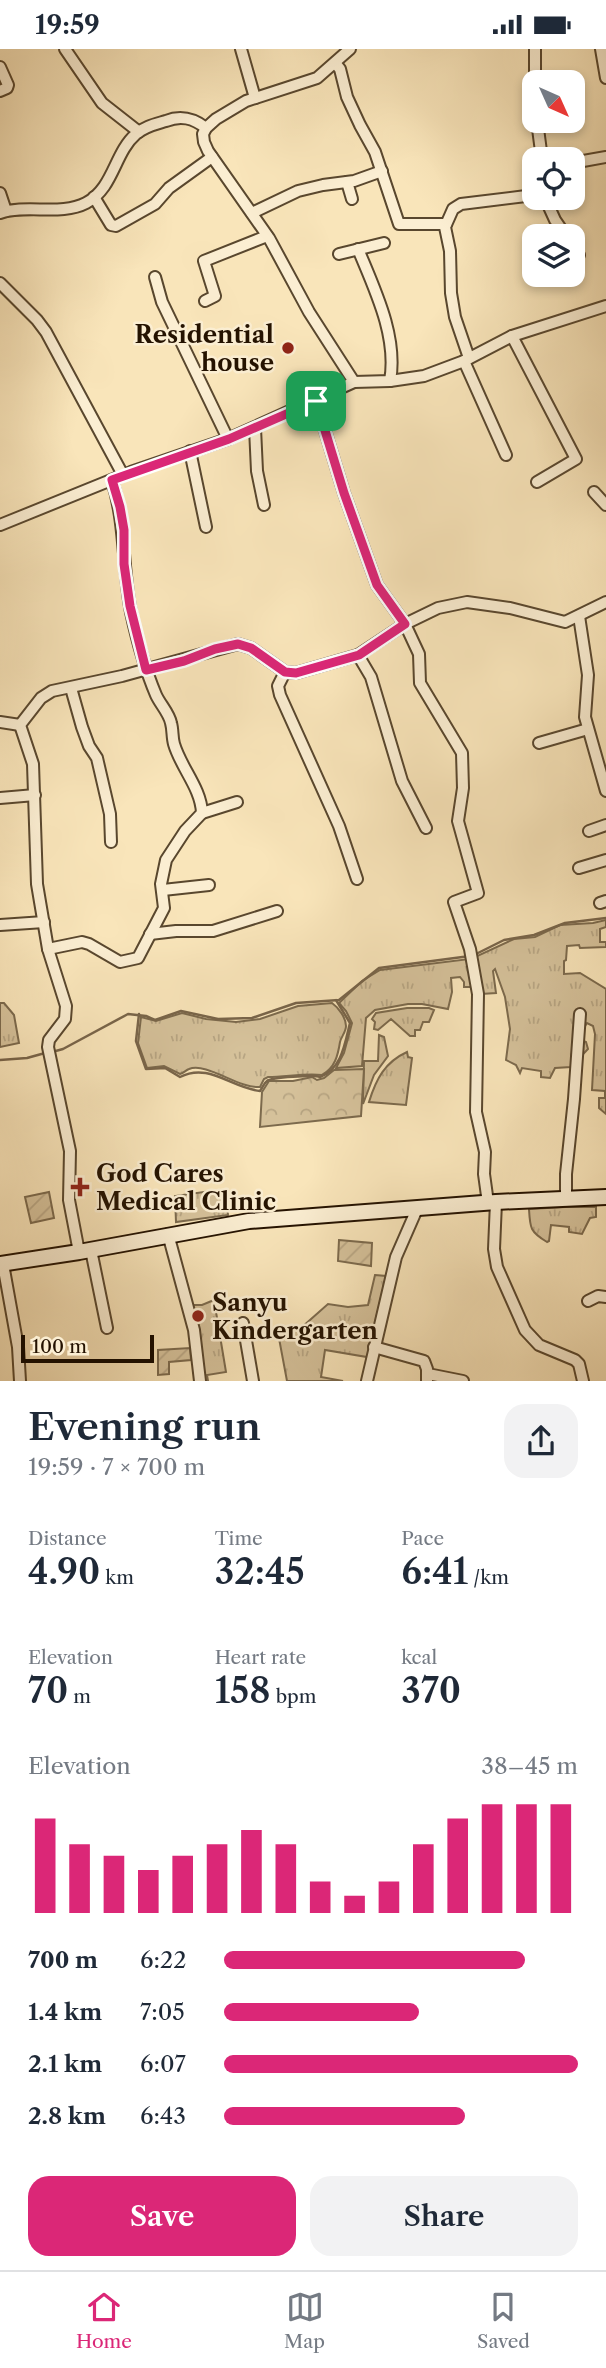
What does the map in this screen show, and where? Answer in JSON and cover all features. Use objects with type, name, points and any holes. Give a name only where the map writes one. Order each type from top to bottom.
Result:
[{"type":"main road","points":[[1,1264],[249,1220],[492,1202],[606,1197]]},
{"type":"street","points":[[65,49],[102,103],[139,132]]},
{"type":"street","points":[[241,49],[255,98]]},
{"type":"street","points":[[350,49],[310,81],[255,98],[229,111],[206,128],[203,134],[212,157],[267,236],[309,312],[354,382]]},
{"type":"street","points":[[535,49],[535,70]]},
{"type":"street","points":[[601,49],[606,78]]},
{"type":"street","points":[[335,63],[340,69],[347,97],[376,152],[399,224],[446,224]]},
{"type":"street","points":[[0,67],[8,85],[0,92]]},
{"type":"street","points":[[0,193],[3,212],[75,207],[94,197],[108,183],[126,146],[139,132],[172,118],[191,118],[206,128]]},
{"type":"street","points":[[94,197],[110,225],[116,226],[150,207],[169,188],[212,157]]},
{"type":"street","points":[[585,161],[606,157]]},
{"type":"street","points":[[252,213],[298,191],[323,184],[347,182],[382,171]]},
{"type":"street","points":[[347,182],[352,199]]},
{"type":"street","points":[[506,456],[467,359],[455,317],[446,224],[453,209],[461,204],[522,196]]},
{"type":"street","points":[[205,301],[215,296],[204,261],[267,236]]},
{"type":"street","points":[[339,254],[384,243]]},
{"type":"street","points":[[358,249],[382,306],[393,364],[390,381]]},
{"type":"street","points":[[155,277],[162,302],[229,439]]},
{"type":"street","points":[[0,283],[46,332],[123,475]]},
{"type":"street","points":[[0,525],[123,475],[229,439],[354,382],[424,376],[467,359],[512,336],[606,306]]},
{"type":"street","points":[[512,336],[576,459],[537,482]]},
{"type":"street","points":[[316,401],[344,493],[377,585],[405,624],[419,654],[420,683],[461,753],[463,788],[458,821],[478,893],[454,902],[471,955],[478,1005],[476,1112],[485,1152],[484,1174],[492,1202],[495,1259],[520,1319],[531,1338],[539,1345],[579,1364],[583,1381]]},
{"type":"street","points":[[255,428],[257,471],[264,505]]},
{"type":"street","points":[[190,451],[206,527]]},
{"type":"street","points":[[112,480],[122,518],[124,564],[130,606],[146,670],[161,706],[171,720],[175,747],[194,786],[202,813]]},
{"type":"street","points":[[594,492],[606,505]]},
{"type":"street","points":[[20,725],[41,698],[52,691],[184,661],[215,649],[238,644],[251,648],[285,672],[296,673],[359,655],[405,624],[438,608],[467,602],[510,608],[565,622],[606,602]]},
{"type":"street","points":[[579,616],[587,665],[585,699],[588,729],[606,791]]},
{"type":"street","points":[[359,655],[371,677],[402,781],[426,828]]},
{"type":"street","points":[[285,672],[278,686],[280,695],[339,826],[357,879]]},
{"type":"street","points":[[71,688],[89,746],[97,758],[110,814],[111,842]]},
{"type":"street","points":[[0,722],[20,725]]},
{"type":"street","points":[[20,725],[33,764],[37,884],[48,949],[66,1006],[65,1019],[49,1040],[49,1051],[70,1151],[69,1200],[107,1328]]},
{"type":"street","points":[[540,743],[588,729]]},
{"type":"street","points":[[0,798],[35,795]]},
{"type":"street","points":[[48,949],[82,942],[120,962],[129,962],[140,956],[164,908],[161,878],[166,860],[185,831],[202,813],[237,802]]},
{"type":"street","points":[[589,831],[606,825]]},
{"type":"street","points":[[579,868],[606,860]]},
{"type":"street","points":[[163,890],[209,885]]},
{"type":"street","points":[[150,934],[220,930],[277,911]]},
{"type":"street","points":[[0,925],[44,922]]},
{"type":"street","points":[[566,1199],[580,1014]]},
{"type":"street","points":[[368,1381],[396,1257],[416,1209]]},
{"type":"street","points":[[168,1234],[194,1330],[200,1381]]},
{"type":"street","points":[[1,1264],[19,1347],[20,1381]]},
{"type":"street","points":[[588,1301],[598,1296],[606,1297]]},
{"type":"street","points":[[243,1322],[253,1381]]},
{"type":"street","points":[[374,1347],[420,1359],[426,1364],[428,1377],[463,1381]]},
{"type":"green space","points":[[606,920],[606,927],[600,929],[600,942],[606,942],[606,947],[567,946],[564,974],[580,973],[606,989],[606,1114],[599,1108],[599,1098],[605,1098],[605,1091],[592,1090],[595,1034],[593,1026],[587,1023],[582,1031],[581,1040],[586,1042],[588,1049],[571,1067],[555,1068],[550,1078],[541,1077],[541,1071],[522,1068],[520,1073],[516,1065],[506,1060],[510,1029],[505,997],[495,969],[496,993],[481,994],[475,957],[514,939],[535,937],[560,925]]},
{"type":"green space","points":[[469,959],[472,987],[464,987],[460,977],[451,978],[452,992],[448,1009],[408,1004],[375,1010],[366,1018],[362,1066],[336,1068],[344,1053],[352,1023],[339,1003],[362,981],[380,970]]},
{"type":"green space","points":[[0,1003],[4,1003],[14,1015],[19,1043],[0,1047]]},
{"type":"green space","points":[[332,1003],[340,1010],[346,1028],[335,1061],[322,1075],[268,1077],[260,1087],[252,1087],[205,1069],[189,1069],[180,1074],[164,1066],[147,1068],[138,1043],[141,1017],[156,1021],[182,1013],[236,1022],[260,1019],[298,1006]]},
{"type":"green space","points":[[407,1008],[434,1010],[429,1022],[423,1022],[420,1030],[415,1030],[415,1036],[410,1036],[391,1019],[378,1030],[374,1029],[375,1022],[372,1019],[376,1013]]},
{"type":"green space","points":[[379,1035],[384,1037],[388,1056],[374,1075],[363,1104],[364,1061],[378,1061]]},
{"type":"green space","points":[[407,1052],[408,1057],[412,1058],[406,1105],[369,1102],[382,1072]]},
{"type":"green space","points":[[364,1069],[361,1116],[260,1127],[262,1092],[269,1081],[293,1081],[312,1077],[317,1080],[334,1070]]},
{"type":"green space","points":[[211,1191],[224,1196],[228,1215],[176,1222],[175,1196]]},
{"type":"green space","points":[[49,1192],[54,1218],[31,1223],[25,1197]]},
{"type":"green space","points":[[596,1207],[596,1217],[590,1218],[582,1234],[569,1232],[569,1227],[551,1225],[547,1242],[534,1232],[529,1209]]},
{"type":"green space","points":[[339,1240],[372,1243],[371,1266],[338,1261]]},
{"type":"green space","points":[[375,1275],[386,1276],[367,1357],[325,1350],[321,1377],[343,1381],[287,1381],[278,1333],[302,1327],[328,1304],[348,1307],[368,1305]]},
{"type":"green space","points":[[214,1300],[226,1372],[207,1375],[208,1381],[201,1381],[192,1305],[202,1305]]},
{"type":"green space","points":[[190,1348],[191,1360],[169,1362],[169,1374],[158,1375],[158,1350]]},
{"type":"waterway","points":[[476,954],[504,940],[534,935],[565,923],[606,918]]},
{"type":"waterway","points":[[52,1052],[63,1049],[128,1014],[155,1020],[181,1011],[218,1019],[252,1018],[296,1003],[339,1000],[379,968],[470,956]]},
{"type":"waterway","points":[[139,1014],[136,1041],[146,1069],[165,1068],[180,1077],[201,1072],[260,1091],[270,1080],[320,1077],[333,1068],[341,1055],[350,1023],[336,1000]]},
{"type":"waterway","points":[[0,1060],[27,1058],[45,1053]]},
{"type":"place","name":"Residential house","points":[[288,348]]},
{"type":"place","name":"God Cares Medical Clinic","points":[[80,1187]]},
{"type":"place","name":"Sanyu Kindergarten","points":[[198,1316]]},
{"type":"route","points":[[316,401],[344,493],[377,585],[405,624],[359,655],[296,673],[285,672],[246,645],[238,644],[146,670],[130,606],[124,564],[124,530],[112,480],[229,439],[316,401]]}]
